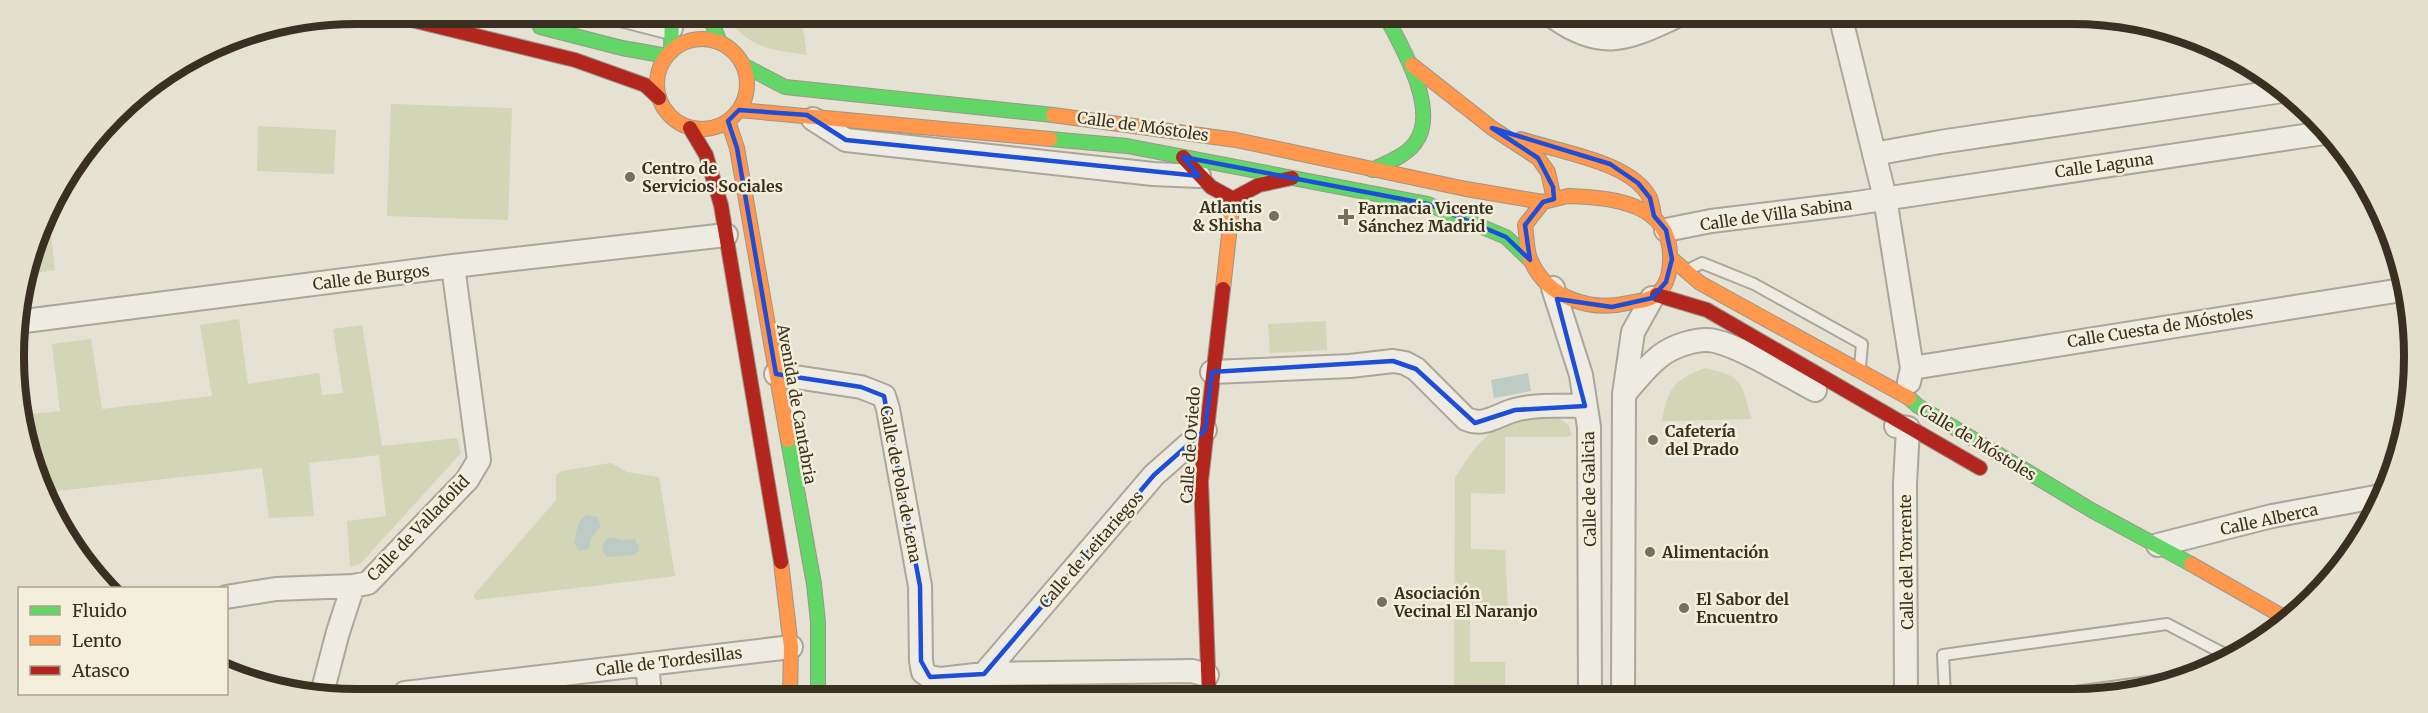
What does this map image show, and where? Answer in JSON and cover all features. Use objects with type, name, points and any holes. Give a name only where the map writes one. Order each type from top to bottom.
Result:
[{"type":"main road","points":[[428,24],[575,60],[645,86],[659,98],[671,116],[690,128],[706,155],[721,205],[788,597],[791,647],[790,689]]},
{"type":"main road","points":[[527,24],[622,48],[669,54]]},
{"type":"main road","points":[[669,54],[672,24]]},
{"type":"main road","points":[[713,24],[720,43]]},
{"type":"main road","points":[[1372,170],[1394,160],[1414,145],[1422,132],[1423,112],[1412,65],[1390,24]]},
{"type":"main road","points":[[659,98],[657,83],[660,69],[669,54],[682,44],[708,39],[730,49],[743,64],[747,80],[746,96],[739,110],[728,121],[710,129],[690,128]]},
{"type":"main road","name":"Calle de Móstoles","points":[[743,64],[785,87],[1123,122],[1239,141],[1499,197],[1549,201]]},
{"type":"main road","points":[[1412,65],[1492,128],[1538,158],[1548,172],[1549,201]]},
{"type":"main road","name":"Calle de Móstoles","points":[[739,110],[1126,146],[1428,204],[1506,237],[1530,260]]},
{"type":"main road","name":"Avenida de Cantabria","points":[[728,121],[737,148],[760,289],[814,584],[818,622],[818,689]]},
{"type":"main road","points":[[1492,128],[1550,149],[1610,164],[1638,183],[1650,198],[1660,223],[1672,259],[1666,282],[1655,297],[1612,307],[1571,301],[1545,282],[1530,260],[1525,225],[1549,201],[1568,196],[1599,196],[1627,202],[1660,223]]},
{"type":"main road","points":[[1183,157],[1199,176],[1223,196],[1233,199],[1259,185],[1292,178]]},
{"type":"main road","name":"Calle de Oviedo","points":[[1208,685],[1201,481],[1233,199]]},
{"type":"main road","name":"Calle de Móstoles","points":[[1672,259],[1700,283],[1906,396],[1918,406],[2093,511],[2158,545],[2280,615]]},
{"type":"main road","name":"Calle de Móstoles","points":[[1655,297],[1707,310],[1994,477]]},
{"type":"street","points":[[1564,24],[1572,30],[1592,37],[1615,38],[1634,36],[1659,24]]},
{"type":"street","points":[[1842,24],[1886,198],[1912,368],[1906,396]]},
{"type":"street","points":[[1874,154],[2273,92]]},
{"type":"street","name":"Calle de Móstoles","points":[[807,115],[846,140],[1153,174],[1199,176]]},
{"type":"street","name":"Calle Laguna","points":[[1886,198],[2318,134]]},
{"type":"street","name":"Calle de Villa Sabina","points":[[1660,223],[1711,221],[1886,198]]},
{"type":"street","name":"Calle de Burgos","points":[[26,321],[453,266],[726,235]]},
{"type":"street","name":"Calle de Valladolid","points":[[228,597],[304,587],[352,586],[368,583],[467,480],[479,460],[453,266]]},
{"type":"street","name":"Calle de Galicia","points":[[1553,288],[1581,375],[1589,438],[1590,689]]},
{"type":"street","name":"Calle Cuesta de Móstoles","points":[[1912,368],[2398,291]]},
{"type":"street","name":"Calle de Galicia","points":[[1623,689],[1624,394],[1633,332],[1655,297]]},
{"type":"street","name":"Calle de Móstoles","points":[[1624,394],[1666,352],[1703,339],[1716,341],[1751,356],[1876,423],[1908,428]]},
{"type":"street","points":[[1212,372],[1350,366],[1393,361],[1405,363],[1416,369],[1466,419],[1475,423],[1486,422],[1515,410],[1586,406]]},
{"type":"street","name":"Calle de Pola de Lena","points":[[776,374],[861,387],[884,396],[921,586],[921,661],[928,685],[941,678],[984,674],[1192,671],[1208,685]]},
{"type":"street","name":"Calle del Torrente","points":[[1906,689],[1905,484],[1908,428]]},
{"type":"street","name":"Calle de Leitariegos","points":[[984,674],[1154,475],[1205,430]]},
{"type":"street","name":"Calle Alberca","points":[[2158,545],[2272,516],[2373,497]]},
{"type":"street","points":[[324,687],[352,586]]},
{"type":"street","name":"Calle de Tordesillas","points":[[440,689],[791,647]]},
{"type":"street","points":[[647,665],[649,689]]},
{"type":"lane","points":[[1686,271],[1702,263],[1754,284],[1862,344],[1860,370]]},
{"type":"lane","points":[[1945,689],[1943,655],[2167,624],[2222,653]]},
{"type":"highlighted area","points":[[739,110],[807,115],[846,140],[1199,176],[1183,157],[1428,204],[1506,237],[1530,260],[1525,225],[1543,202],[1554,199],[1553,187],[1538,158],[1492,128],[1610,164],[1638,183],[1650,198],[1654,216],[1666,230],[1672,259],[1666,282],[1652,298],[1612,307],[1557,299],[1585,406],[1515,410],[1475,423],[1416,369],[1393,361],[1212,372],[1205,430],[1154,475],[984,674],[930,677],[921,661],[920,586],[884,396],[861,387],[776,374],[737,148],[728,121]]},
{"type":"green space","points":[[733,24],[802,24],[807,55],[761,46],[743,35]]},
{"type":"green space","points":[[391,104],[512,108],[508,220],[387,216]]},
{"type":"green space","points":[[258,126],[336,130],[334,174],[257,171]]},
{"type":"green space","points":[[50,227],[55,270],[34,273]]},
{"type":"green space","points":[[239,319],[248,384],[319,373],[322,395],[343,393],[333,329],[362,325],[382,446],[457,438],[461,453],[360,564],[350,567],[347,521],[386,516],[379,455],[309,463],[314,516],[269,518],[262,468],[52,492],[35,443],[29,414],[60,411],[52,344],[91,339],[102,409],[212,396],[200,325]]},
{"type":"green space","points":[[1326,321],[1327,350],[1270,353],[1268,324]]},
{"type":"green space","points":[[1705,368],[1728,375],[1739,383],[1752,419],[1662,421],[1667,401],[1674,387],[1694,372]]},
{"type":"green space","points":[[1558,417],[1569,426],[1572,435],[1505,437],[1505,494],[1471,493],[1471,549],[1505,550],[1508,607],[1470,606],[1470,662],[1505,662],[1505,689],[1454,689],[1455,478],[1464,463],[1491,432],[1506,423],[1532,418]]},
{"type":"green space","points":[[611,463],[627,472],[659,477],[675,576],[476,600],[474,595],[556,500],[556,475],[562,471]]},
{"type":"shaded area","points":[[1528,373],[1531,391],[1494,398],[1491,380]]},
{"type":"shaded area","points":[[588,515],[597,517],[601,526],[591,538],[589,549],[579,551],[574,543],[578,527],[581,520]]},
{"type":"shaded area","points":[[610,537],[621,540],[635,539],[639,550],[634,555],[608,557],[604,554],[602,546]]},
{"type":"traffic: fast","points":[[671,52],[672,24]]},
{"type":"traffic: fast","points":[[713,24],[720,43]]},
{"type":"traffic: fast","points":[[1372,170],[1406,152],[1415,143],[1422,130],[1423,114],[1416,79],[1390,24]]},
{"type":"traffic: fast","points":[[540,27],[622,48],[667,56]]},
{"type":"traffic: fast","points":[[743,65],[785,87],[1053,115]]},
{"type":"traffic: fast","points":[[1050,139],[1127,146],[1428,204],[1506,237],[1530,260]]},
{"type":"traffic: fast","points":[[1909,398],[1918,406],[2093,511],[2191,564]]},
{"type":"traffic: fast","points":[[788,440],[814,584],[818,622],[818,689]]},
{"type":"traffic: slow","points":[[702,39],[719,43],[734,52],[743,67],[747,84],[743,101],[734,116],[719,125],[702,129],[685,125],[670,116],[661,101],[657,84],[661,67],[670,52],[685,43],[702,39]]},
{"type":"traffic: slow","points":[[1412,65],[1492,128],[1538,158],[1548,172],[1554,199]]},
{"type":"traffic: slow","points":[[739,110],[1050,139]]},
{"type":"traffic: slow","points":[[1053,115],[1236,140],[1466,189],[1543,202]]},
{"type":"traffic: slow","points":[[728,121],[737,148],[788,440]]},
{"type":"traffic: slow","points":[[1521,139],[1611,166],[1627,175],[1641,185],[1650,198],[1654,216]]},
{"type":"traffic: slow","points":[[1568,196],[1602,198],[1636,207],[1650,215],[1661,226],[1668,241],[1670,265],[1666,282],[1658,293],[1644,300],[1614,305],[1585,303],[1559,293],[1538,274],[1529,257],[1525,225],[1543,202],[1568,196]]},
{"type":"traffic: slow","points":[[1223,289],[1233,199]]},
{"type":"traffic: slow","points":[[1672,259],[1700,283],[1909,398]]},
{"type":"traffic: slow","points":[[781,562],[791,647],[790,689]]},
{"type":"traffic: slow","points":[[2191,564],[2280,615]]},
{"type":"traffic: jam","points":[[428,24],[575,60],[645,85],[659,98]]},
{"type":"traffic: jam","points":[[690,128],[706,155],[721,205],[781,562]]},
{"type":"traffic: jam","points":[[1183,157],[1211,187],[1233,199],[1259,185],[1292,178]]},
{"type":"traffic: jam","points":[[1209,689],[1201,481],[1223,289]]},
{"type":"traffic: jam","points":[[1657,295],[1707,310],[1980,468]]},
{"type":"place","name":"Centro de Servicios Sociales","points":[[630,177]]},
{"type":"place","name":"Atlantis & Shisha","points":[[1274,216]]},
{"type":"place","name":"Farmacia Vicente Sánchez Madrid","points":[[1346,217]]},
{"type":"place","name":"Cafetería del Prado","points":[[1653,440]]},
{"type":"place","name":"Alimentación","points":[[1650,552]]},
{"type":"place","name":"Asociación Vecinal El Naranjo","points":[[1382,602]]},
{"type":"place","name":"El Sabor del Encuentro","points":[[1684,608]]}]
